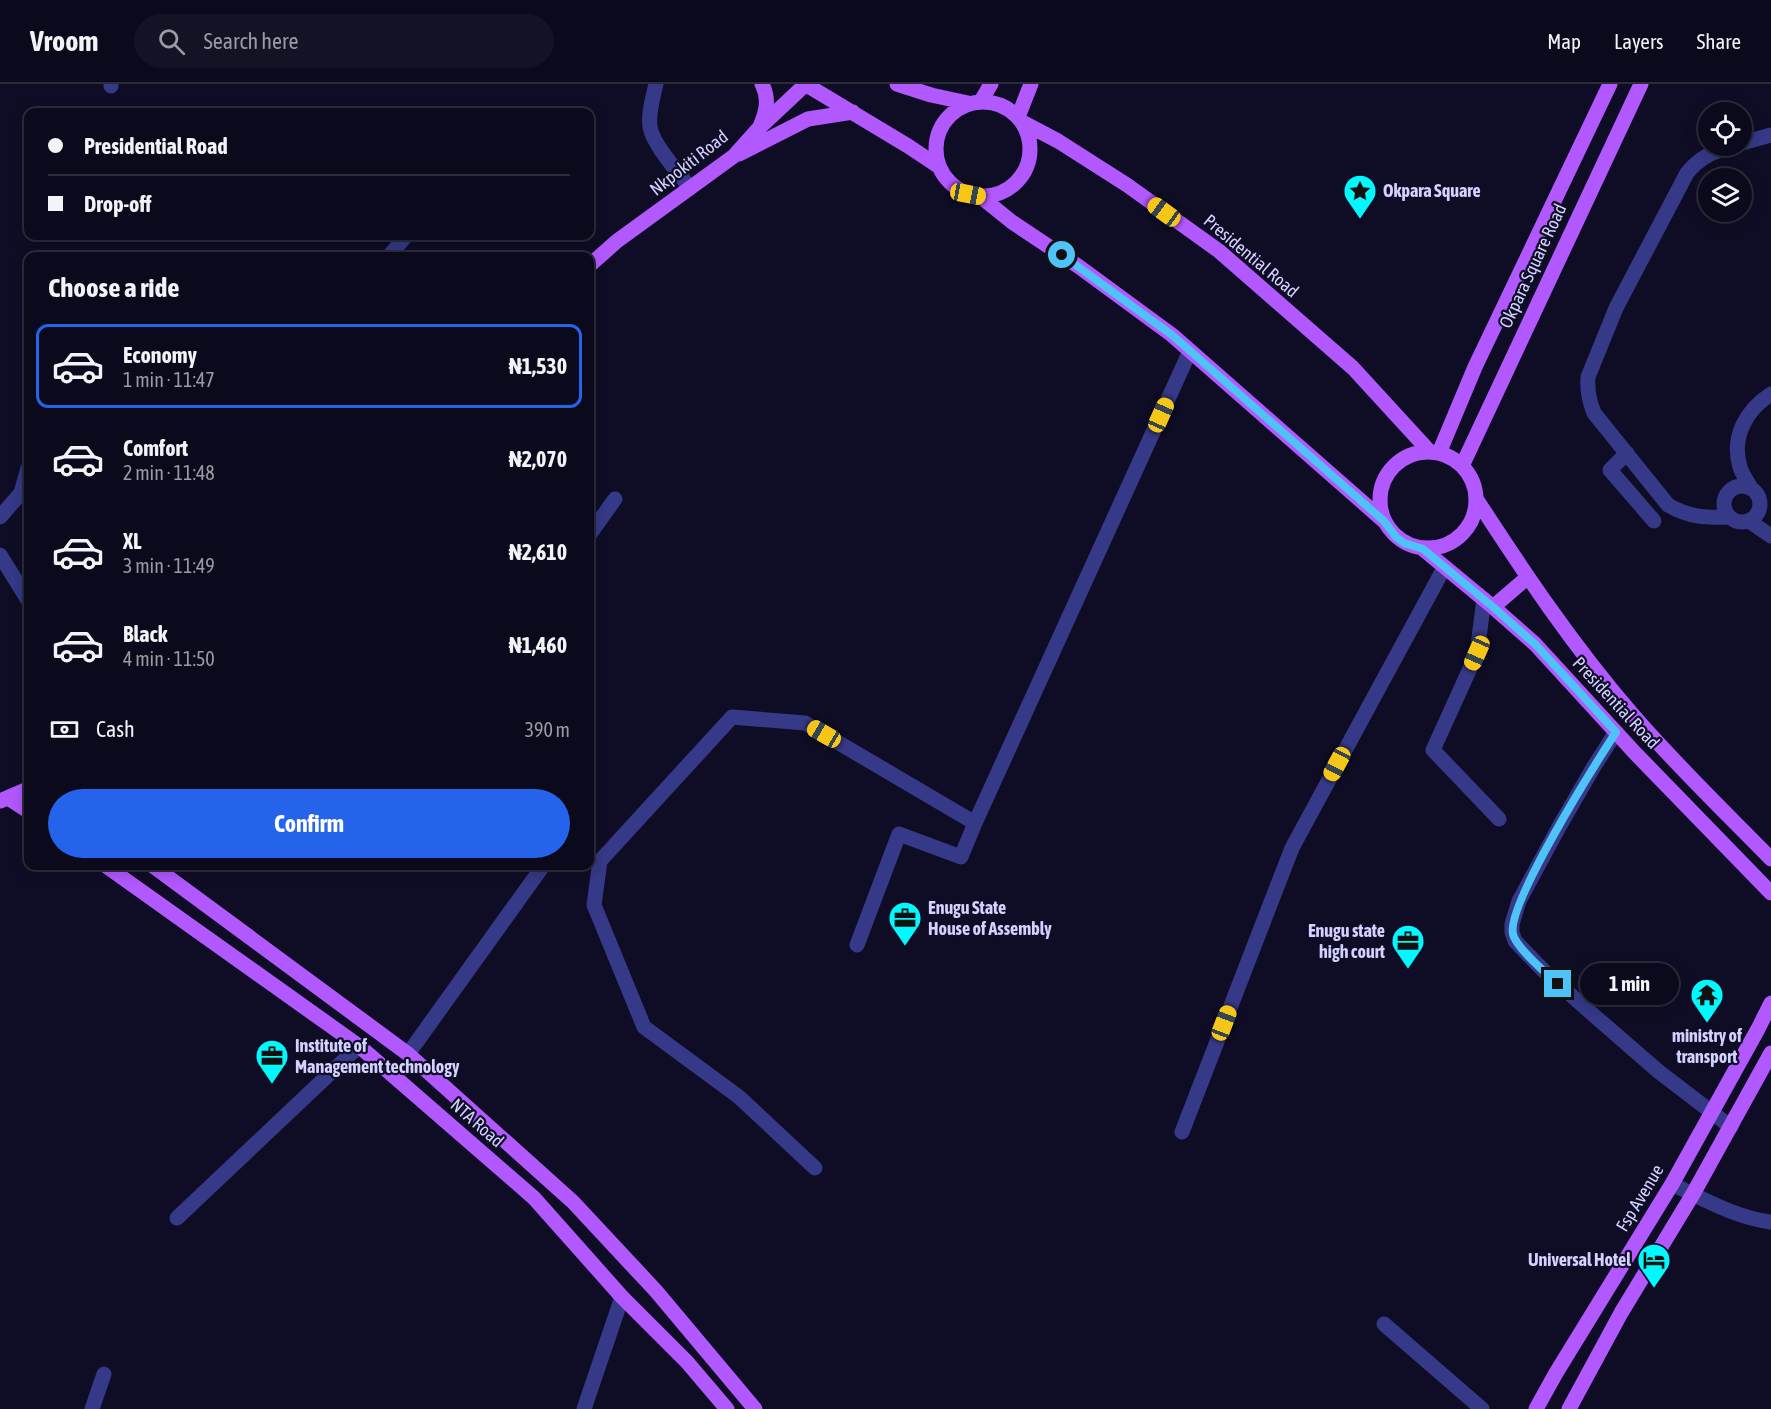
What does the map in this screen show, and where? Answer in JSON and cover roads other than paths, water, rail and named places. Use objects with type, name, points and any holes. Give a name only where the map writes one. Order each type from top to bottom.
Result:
[{"type":"main road","points":[[759,128],[766,113],[767,100],[762,84]]},
{"type":"main road","name":"Nkpokiti Road","points":[[594,262],[734,156],[759,128],[806,84]]},
{"type":"main road","points":[[806,84],[938,166]]},
{"type":"main road","points":[[897,84],[931,95],[975,102],[1002,105],[1020,120],[1028,134],[1030,147],[1025,172],[1006,190],[994,195],[981,196],[968,194],[955,188],[945,178],[938,166],[935,151],[936,135],[943,122],[954,110],[975,102],[991,84]]},
{"type":"main road","points":[[1020,120],[1031,84]]},
{"type":"main road","points":[[1435,452],[1610,84]]},
{"type":"main road","name":"Okpara Square Road","points":[[1462,466],[1641,84]]},
{"type":"main road","points":[[734,156],[808,119],[853,112]]},
{"type":"main road","name":"Presidential Road","points":[[1020,120],[1128,185],[1220,251],[1353,368],[1435,452]]},
{"type":"main road","points":[[981,196],[1012,222],[1078,266],[1172,335],[1384,521]]},
{"type":"main road","points":[[1435,452],[1448,456],[1462,466],[1473,482],[1477,500],[1475,513],[1461,536],[1449,544],[1423,549],[1404,543],[1389,530],[1379,506],[1380,489],[1387,473],[1398,461],[1413,454],[1435,452]]},
{"type":"main road","name":"Presidential Road","points":[[1477,500],[1561,625],[1631,713],[1703,791],[1771,859]]},
{"type":"main road","name":"Presidential Road","points":[[1423,549],[1535,644],[1771,893]]},
{"type":"main road","points":[[1489,603],[1528,577]]},
{"type":"main road","points":[[4,799],[24,791]]},
{"type":"main road","points":[[4,799],[24,809]]},
{"type":"main road","name":"NTA Road","points":[[112,870],[359,1046],[534,1198],[621,1297],[687,1362],[727,1409]]},
{"type":"main road","name":"NTA Road","points":[[158,870],[408,1054],[573,1202],[656,1291],[755,1409]]},
{"type":"main road","name":"Fsp Avenue","points":[[1536,1409],[1672,1184],[1771,1003]]},
{"type":"main road","points":[[1569,1409],[1621,1313],[1693,1194],[1771,1053]]},
{"type":"main road","points":[[1651,1219],[1672,1230]]},
{"type":"main road","points":[[1577,1339],[1597,1357]]},
{"type":"street","points":[[656,84],[651,104],[650,127],[654,140],[690,188]]},
{"type":"street","points":[[1752,140],[1771,135]]},
{"type":"street","points":[[1705,156],[1687,173],[1616,308],[1588,377],[1588,391],[1594,413],[1668,505],[1695,517],[1729,517]]},
{"type":"street","points":[[392,252],[403,240]]},
{"type":"street","points":[[857,945],[899,834],[961,857],[1190,351]]},
{"type":"street","points":[[1761,499],[1744,486],[1737,486],[1728,491],[1723,504],[1729,517],[1737,522],[1749,521],[1758,514],[1761,499],[1740,467],[1737,448],[1741,427],[1749,414],[1771,394]]},
{"type":"street","points":[[1627,453],[1610,470],[1654,521]]},
{"type":"street","points":[[0,517],[21,493],[24,482]]},
{"type":"street","points":[[594,528],[615,499]]},
{"type":"street","points":[[1749,521],[1771,536]]},
{"type":"street","points":[[0,555],[24,594]]},
{"type":"street","points":[[1182,1132],[1292,848],[1444,568]]},
{"type":"street","points":[[1489,603],[1477,653],[1433,750],[1499,819]]},
{"type":"street","points":[[815,1168],[739,1097],[644,1027],[594,905],[600,861],[732,717],[805,723],[975,823]]},
{"type":"street","points":[[1616,732],[1559,827],[1519,901],[1512,932],[1515,941],[1543,970],[1590,1012],[1658,1071],[1731,1127]]},
{"type":"street","points":[[408,1054],[540,870]]},
{"type":"street","points":[[177,1218],[359,1046]]},
{"type":"street","points":[[1672,1184],[1749,1218],[1771,1221]]},
{"type":"street","points":[[584,1409],[621,1297]]},
{"type":"street","points":[[1384,1324],[1482,1409]]},
{"type":"street","points":[[92,1409],[104,1374]]},
{"type":"place","name":"Okpara Square","points":[[1360,220]]},
{"type":"place","name":"Enugu State House of Assembly","points":[[905,947]]},
{"type":"place","name":"Enugu state high court","points":[[1408,970]]},
{"type":"place","name":"ministry of transport","points":[[1707,1024]]},
{"type":"place","name":"Institute of Management technology","points":[[272,1085]]},
{"type":"place","name":"Universal Hotel","points":[[1654,1289]]}]
